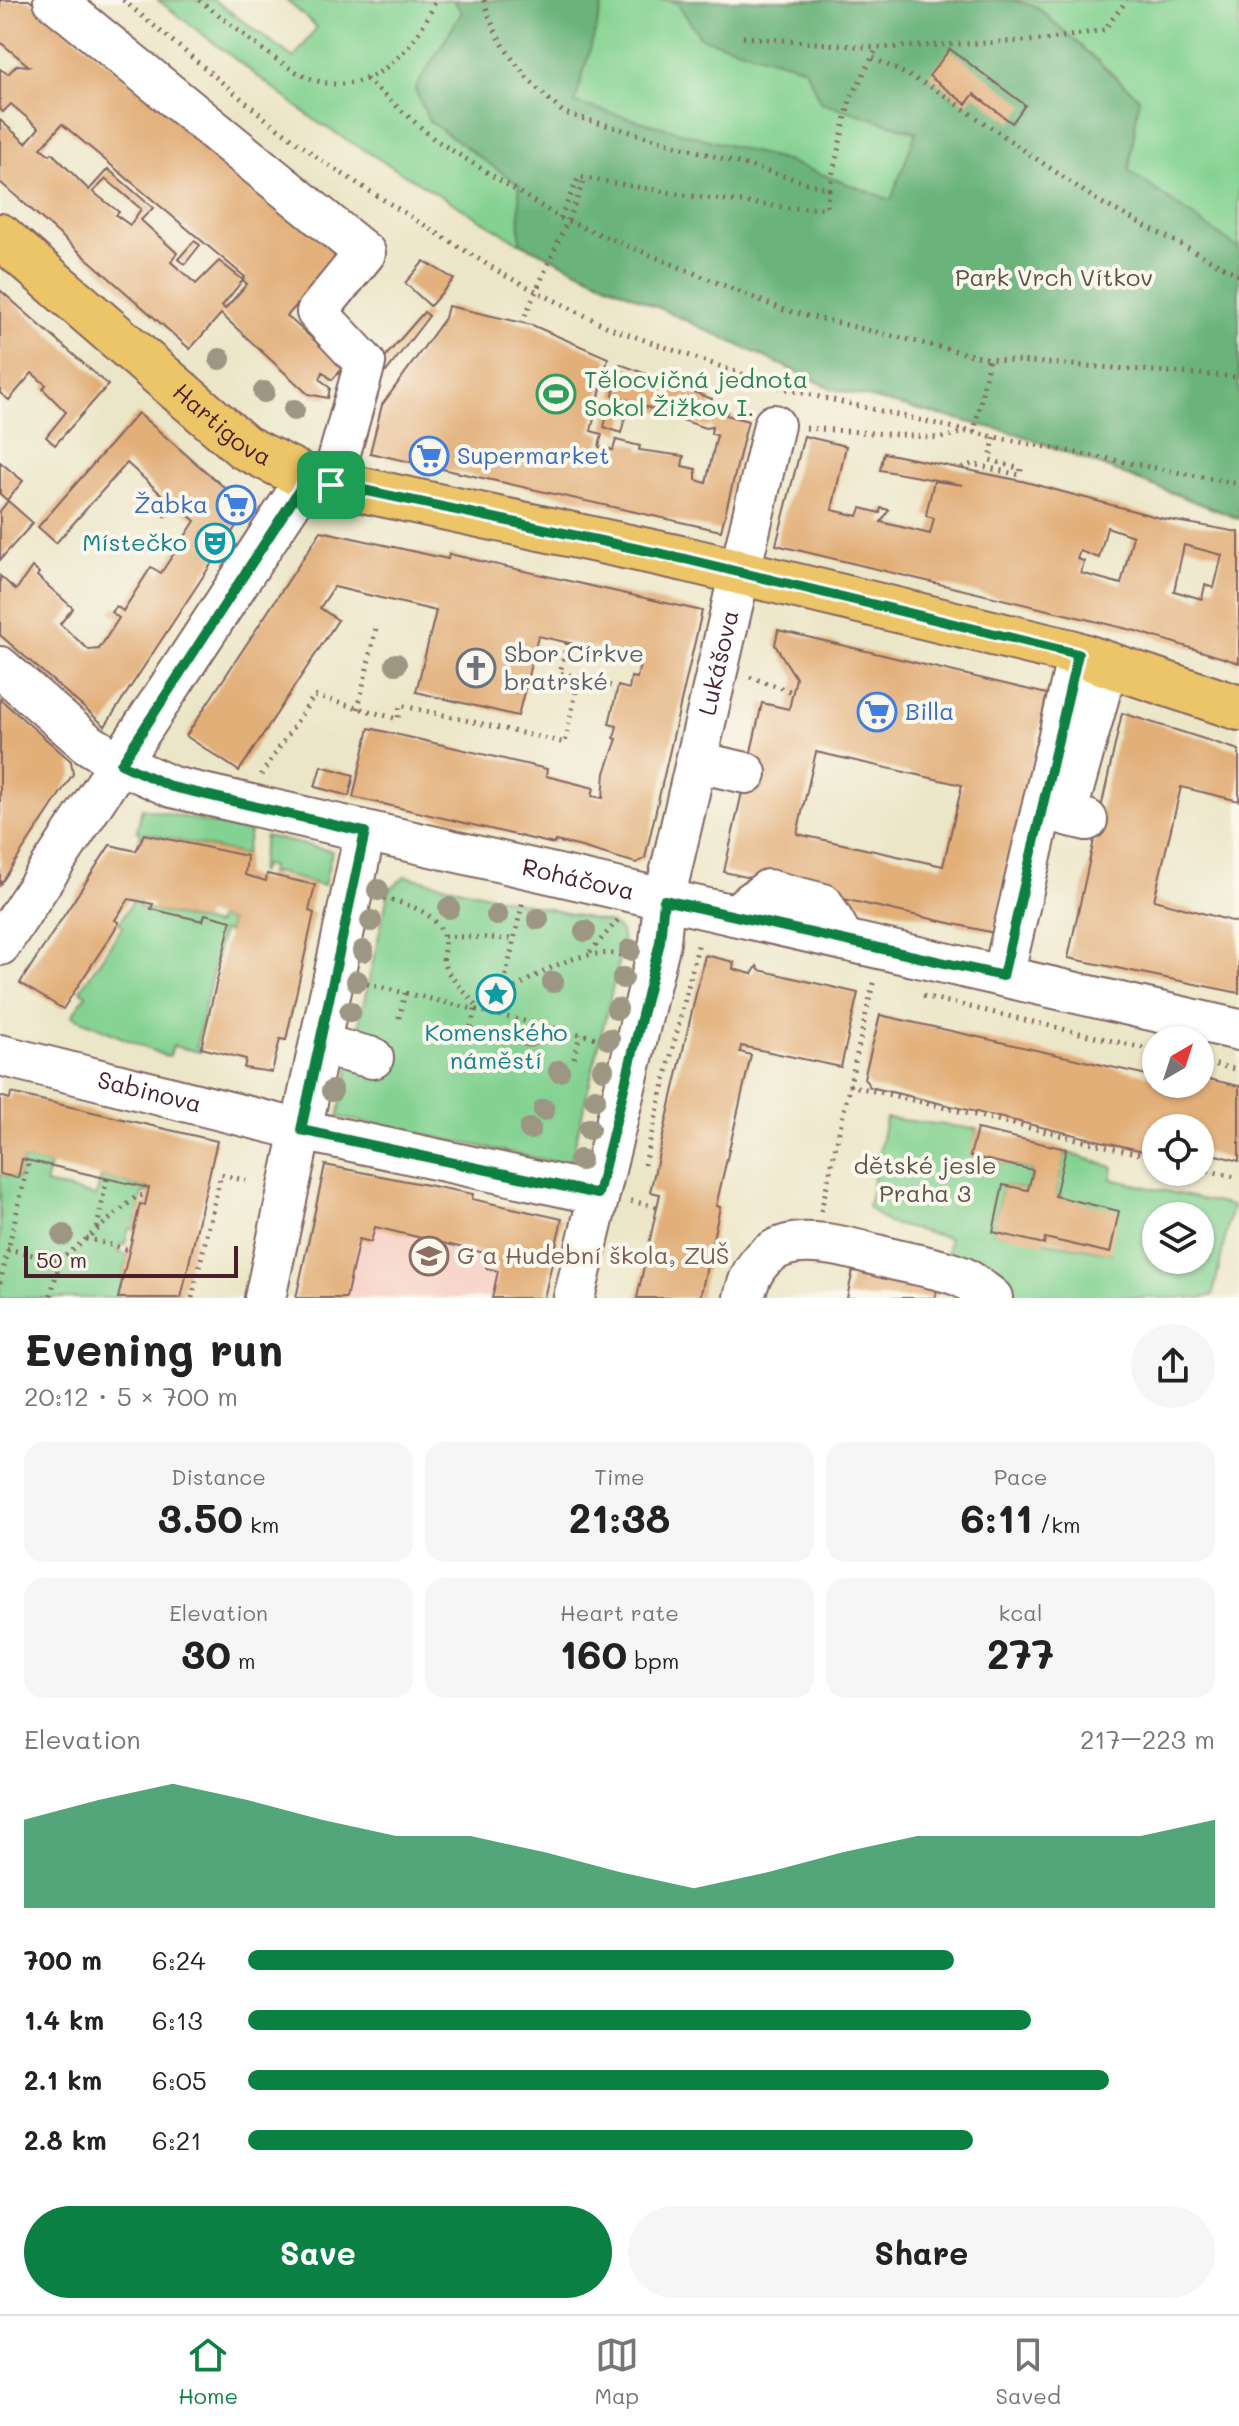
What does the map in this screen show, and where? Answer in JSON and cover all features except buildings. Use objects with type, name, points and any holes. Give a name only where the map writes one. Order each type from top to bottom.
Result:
[{"type":"main road","name":"Hartigova","points":[[0,236],[244,447],[319,482],[740,572],[1093,658],[1239,708]]},
{"type":"street","points":[[0,945],[121,764],[319,482],[365,363],[317,312],[365,253],[54,0]]},
{"type":"street","name":"Lukášova","points":[[574,1298],[617,1198],[660,942],[664,900],[774,425]]},
{"type":"street","points":[[1087,820],[1066,815],[1093,658]]},
{"type":"street","points":[[1003,976],[1093,658]]},
{"type":"street","name":"Roháčova","points":[[0,667],[87,743],[121,764],[172,787],[1239,1030]]},
{"type":"street","points":[[697,762],[746,773]]},
{"type":"street","points":[[265,1298],[365,832]]},
{"type":"street","points":[[321,1045],[373,1058]]},
{"type":"street","name":"Sabinova","points":[[0,1055],[301,1130],[617,1198]]},
{"type":"street","points":[[744,1298],[748,1280],[764,1259],[785,1245],[816,1240],[963,1278],[992,1298]]},
{"type":"path","points":[[123,0],[266,119],[328,165],[504,275],[610,328],[785,389],[994,437],[1239,484]]},
{"type":"path","points":[[199,0],[295,71],[326,82],[355,83],[385,72],[412,47],[436,0]]},
{"type":"path","points":[[484,0],[490,21],[511,59],[534,87],[564,113],[829,189]]},
{"type":"path","points":[[743,37],[877,48],[1045,40],[1104,30],[1127,0]]},
{"type":"path","points":[[560,218],[579,177],[790,208],[826,208],[850,100],[877,48]]},
{"type":"path","points":[[873,58],[935,89],[1098,201],[1239,275]]},
{"type":"path","points":[[366,79],[434,139],[560,218],[784,310],[989,359],[1239,377]]},
{"type":"path","points":[[522,323],[584,178]]},
{"type":"path","points":[[971,432],[989,359]]},
{"type":"path","points":[[774,425],[940,438],[971,432]]},
{"type":"path","points":[[962,468],[972,464],[1020,475],[1021,469],[990,460],[994,437]]},
{"type":"path","points":[[358,709],[377,623]]},
{"type":"path","points":[[567,643],[560,673],[615,687]]},
{"type":"path","points":[[737,673],[793,692]]},
{"type":"path","points":[[256,783],[314,696],[398,719],[400,705],[565,743],[579,677]]},
{"type":"path","points":[[497,1015],[525,895]]},
{"type":"path","points":[[383,898],[413,906],[437,925],[444,936],[442,959],[446,969],[477,1010]]},
{"type":"path","points":[[590,952],[619,918]]},
{"type":"path","points":[[444,936],[515,939]]},
{"type":"path","points":[[642,1173],[701,937]]},
{"type":"path","points":[[501,996],[549,969],[590,952],[604,951],[625,956]]},
{"type":"path","points":[[816,1240],[874,978]]},
{"type":"path","points":[[367,984],[606,1040]]},
{"type":"path","points":[[399,1018],[405,993]]},
{"type":"path","points":[[922,996],[1142,1048]]},
{"type":"path","points":[[469,1035],[477,1010]]},
{"type":"path","points":[[574,1058],[580,1034]]},
{"type":"path","points":[[1214,1064],[1239,1070]]},
{"type":"path","points":[[849,1085],[1142,1155]]},
{"type":"path","points":[[0,1283],[29,1160]]},
{"type":"path","points":[[1214,1172],[1239,1178]]},
{"type":"path","points":[[192,1298],[221,1174],[246,1181]]},
{"type":"path","points":[[96,1229],[107,1178]]},
{"type":"path","points":[[617,1198],[639,1187]]},
{"type":"path","points":[[50,1298],[60,1261],[137,1196],[148,1195]]},
{"type":"path","points":[[617,1198],[657,1207]]},
{"type":"path","points":[[85,1238],[129,1250]]},
{"type":"path","points":[[7,1249],[60,1261]]},
{"type":"shaded area","name":"G a Hudební škola, ZUŠ","points":[[325,1165],[473,1194],[472,1199],[562,1219],[544,1298],[295,1298]]},
{"type":"green space","name":"Park Vrch Vítkov","points":[[158,0],[214,0],[294,58],[317,27],[286,0],[1239,0],[1239,519],[1018,434],[833,389],[520,243],[317,122]]},
{"type":"green space","name":"Park Vrch Vítkov","points":[[453,0],[604,0],[575,103],[789,162],[891,200],[916,132],[820,102],[805,68],[701,38],[677,3],[668,0],[1011,0],[1037,7],[1139,98],[1129,171],[1239,249],[1239,518],[1018,434],[833,389],[520,243],[519,185],[429,121],[415,89],[462,12]]},
{"type":"green space","points":[[142,808],[250,832],[245,855],[145,833],[140,838],[141,832],[137,831]]},
{"type":"green space","points":[[265,836],[332,851],[324,886],[274,872],[269,874],[271,866],[264,865],[259,874]]},
{"type":"green space","points":[[405,876],[610,923],[621,931],[623,944],[570,1165],[338,1117],[389,890]]},
{"type":"green space","points":[[129,898],[140,900],[139,907],[216,925],[218,918],[230,921],[228,932],[222,931],[196,1046],[201,1048],[200,1052],[173,1046],[170,1056],[165,1056],[72,1016],[86,995],[80,990],[123,926],[119,923],[133,901]]},
{"type":"green space","name":"dětské jesle Praha 3","points":[[886,1118],[977,1129],[971,1156],[1033,1170],[1028,1190],[1003,1185],[993,1232],[1110,1253],[1055,1196],[1065,1152],[1113,1167],[1111,1179],[1232,1206],[1213,1295],[1203,1298],[1020,1298],[994,1277],[947,1256],[949,1238],[888,1223],[868,1207]]},
{"type":"green space","points":[[22,1159],[50,1165],[45,1184],[96,1196],[101,1177],[149,1188],[148,1193],[143,1192],[134,1229],[129,1228],[125,1245],[120,1244],[119,1253],[128,1255],[118,1298],[0,1298],[0,1174],[18,1178]]},
{"type":"place","name":"Tělocvičná jednota Sokol Žižkov I.","points":[[556,394]]},
{"type":"place","name":"Supermarket","points":[[429,456]]},
{"type":"place","name":"Žabka","points":[[236,505]]},
{"type":"place","name":"Místečko","points":[[215,543]]},
{"type":"place","name":"Sbor Církve bratrské","points":[[476,668]]},
{"type":"place","name":"Billa","points":[[877,712]]},
{"type":"place","name":"Komenského náměstí","points":[[496,994]]},
{"type":"place","name":"G a Hudební škola, ZUŠ","points":[[429,1256]]},
{"type":"route","points":[[307,478],[331,485],[685,559],[1078,654],[1003,976],[664,900],[660,942],[598,1194],[301,1130],[365,832],[172,787],[121,764],[307,478]]}]
